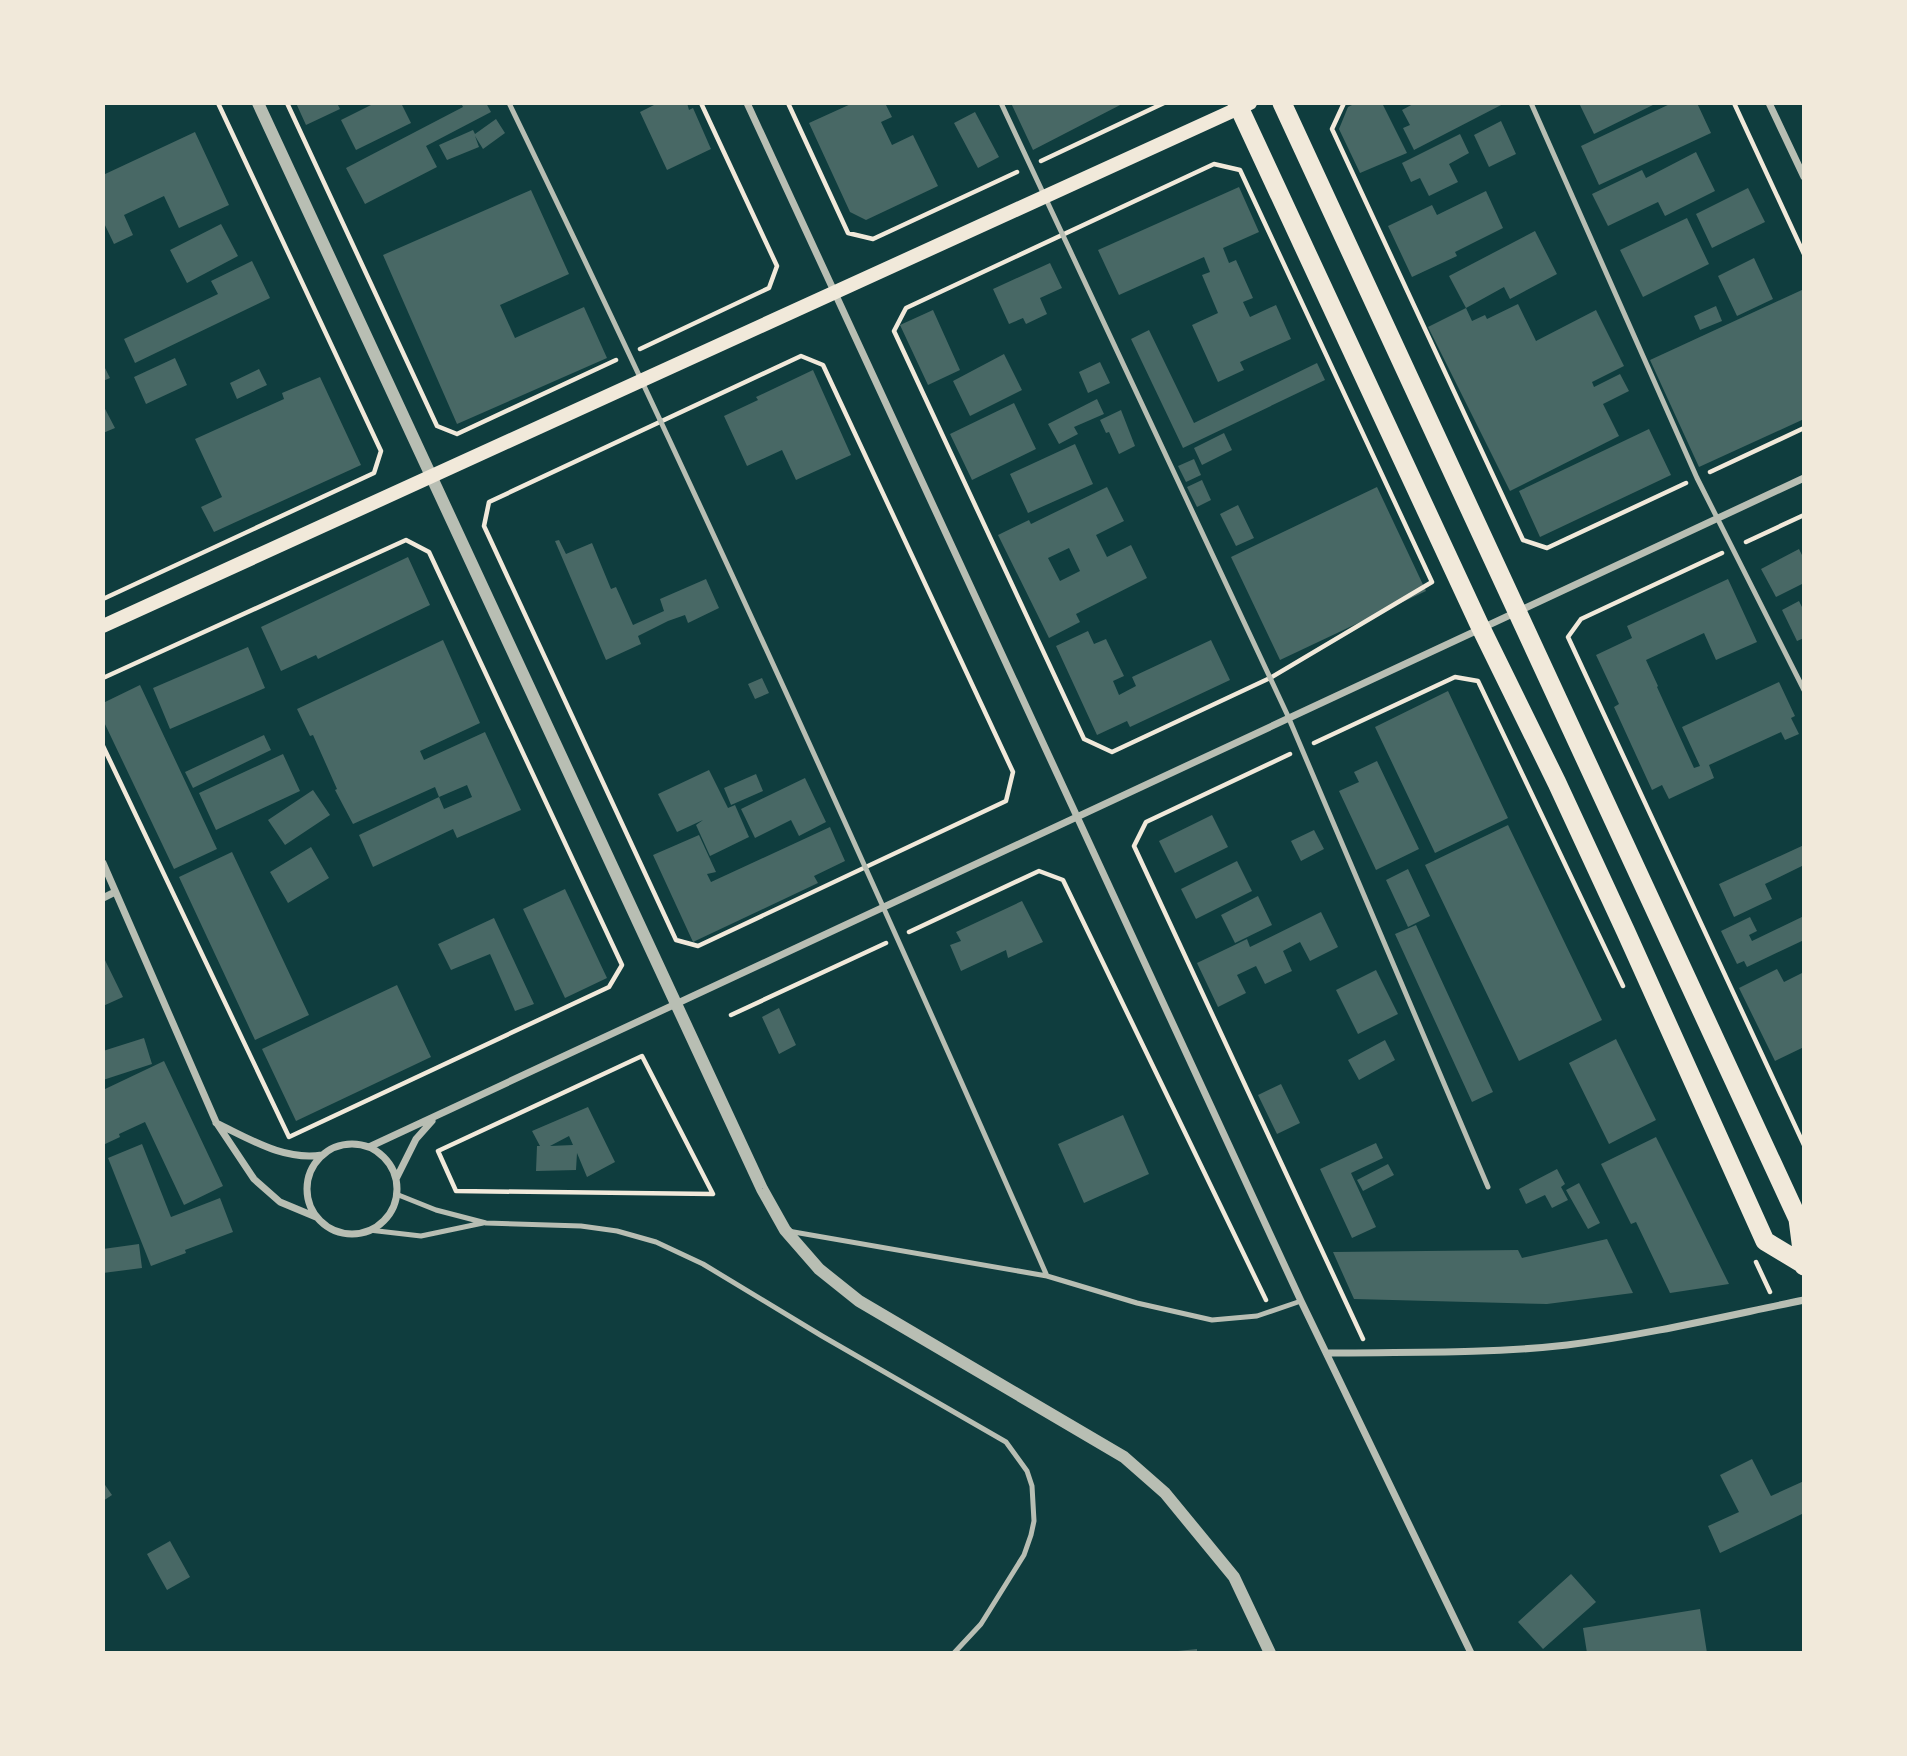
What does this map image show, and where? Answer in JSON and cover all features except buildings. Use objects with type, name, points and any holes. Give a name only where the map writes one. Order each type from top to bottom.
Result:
[{"type":"highway","points":[[1282,103],[1798,1219],[1803,1265]]},
{"type":"highway","points":[[1242,105],[1481,629],[1626,932],[1765,1241],[1803,1265]]},
{"type":"main road","points":[[103,626],[1242,105]]},
{"type":"street","points":[[258,103],[762,1189],[785,1230],[819,1269],[859,1301],[1124,1457],[1165,1493],[1234,1577],[1270,1653]]},
{"type":"street","points":[[747,103],[1301,1301],[1471,1653]]},
{"type":"street","points":[[1769,103],[1804,177]]},
{"type":"street","points":[[369,1147],[1804,478]]},
{"type":"street","points":[[103,863],[216,1122],[254,1179],[281,1202],[316,1217],[331,1229],[350,1234],[369,1230],[383,1222],[392,1209],[396,1179],[381,1155],[369,1147],[344,1144],[322,1155],[306,1158],[289,1155],[216,1122]]},
{"type":"street","points":[[103,898],[116,892]]},
{"type":"street","points":[[396,1179],[416,1139],[435,1118]]},
{"type":"street","points":[[316,1217],[307,1197],[306,1185],[309,1174],[322,1155]]},
{"type":"street","points":[[1327,1353],[1504,1350],[1569,1345],[1804,1300]]},
{"type":"lane","points":[[509,103],[631,353],[885,907],[1047,1276]]},
{"type":"lane","points":[[1001,103],[1289,719],[1488,1187]]},
{"type":"lane","points":[[1531,103],[1697,478],[1804,690]]},
{"type":"lane","points":[[396,1194],[436,1210],[486,1223],[581,1226],[617,1231],[656,1242],[703,1264],[1006,1442],[1027,1471],[1032,1486],[1034,1521],[1031,1535],[1024,1555],[981,1624],[954,1653]]},
{"type":"lane","points":[[369,1230],[421,1236],[486,1223]]},
{"type":"lane","points":[[785,1230],[1047,1276],[1137,1303],[1212,1320],[1257,1316],[1301,1301]]},
{"type":"path","points":[[103,600],[374,473],[381,451],[218,103]]},
{"type":"path","points":[[287,103],[437,426],[457,434],[769,288],[777,266],[701,103]]},
{"type":"path","points":[[788,103],[848,233],[873,239],[1164,103]]},
{"type":"path","points":[[1344,103],[1332,129],[1523,540],[1547,548],[1804,428]]},
{"type":"path","points":[[1734,103],[1804,254]]},
{"type":"path","points":[[1804,515],[1581,619],[1568,637],[1804,1145]]},
{"type":"path","points":[[103,678],[406,540],[429,552],[622,965],[609,988],[289,1137],[103,746]]},
{"type":"path","points":[[1369,1353],[1134,846],[1146,822],[1455,677],[1478,681],[1627,993]]},
{"type":"path","points":[[731,1015],[1040,871],[1063,880],[1271,1311]]},
{"type":"path","points":[[642,1056],[713,1195],[456,1191],[438,1151],[642,1056]]},
{"type":"path","points":[[1752,1256],[1776,1306]]}]
